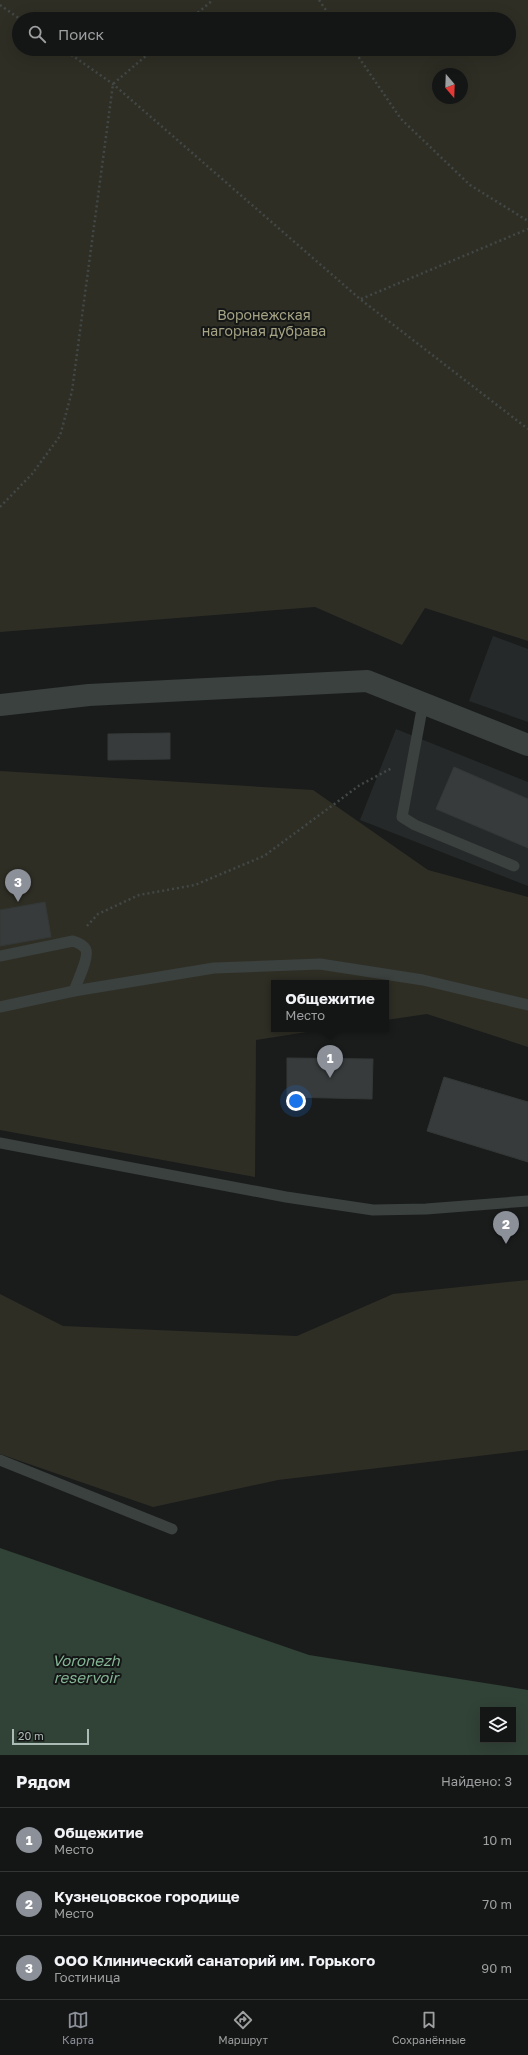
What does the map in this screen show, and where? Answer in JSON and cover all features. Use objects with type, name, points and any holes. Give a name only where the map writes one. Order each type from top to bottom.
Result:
[{"type":"street","points":[[0,705],[90,695],[366,681],[528,745]]},
{"type":"lane","points":[[423,704],[402,817],[415,825],[514,866]]},
{"type":"lane","points":[[0,956],[73,941],[83,946],[86,951],[86,957],[74,991]]},
{"type":"lane","points":[[0,1006],[74,991],[214,968],[320,964],[423,980],[528,1005]]},
{"type":"lane","points":[[0,1143],[278,1195],[374,1210],[426,1209],[528,1201]]},
{"type":"lane","points":[[0,1460],[172,1530]]},
{"type":"path","points":[[198,12],[212,0]]},
{"type":"path","points":[[319,0],[327,12]]},
{"type":"path","points":[[0,5],[12,13]]},
{"type":"path","points":[[73,56],[113,84],[360,300],[528,429]]},
{"type":"path","points":[[0,507],[32,474],[60,436],[72,391],[113,84],[146,56]]},
{"type":"path","points":[[358,56],[400,119],[470,185],[528,221]]},
{"type":"path","points":[[360,300],[528,229]]},
{"type":"path","points":[[73,941],[98,914],[139,895],[195,886],[264,856],[360,785],[413,756]]},
{"type":"shaded area","points":[[493,636],[528,649],[528,722],[469,701]]},
{"type":"shaded area","points":[[396,729],[528,782],[528,886],[360,820]]},
{"type":"green space","name":"Воронежская нагорная дубрава","points":[[0,0],[528,0],[528,641],[425,608],[402,645],[315,607],[0,632]]},
{"type":"green space","points":[[0,771],[313,790],[428,870],[528,897],[528,1047],[427,1014],[389,1020],[389,980],[271,980],[271,1032],[307,1032],[256,1040],[255,1177],[0,1130]]},
{"type":"green space","points":[[528,1280],[528,1450],[278,1480],[153,1507],[0,1454],[0,1294],[63,1326],[297,1336],[393,1294]]},
{"type":"water","name":"Voronezh reservoir","points":[[0,1548],[309,1655],[528,1690],[528,1755],[0,1755]]},
{"type":"building","points":[[170,733],[170,759],[108,760],[108,734]]},
{"type":"building","points":[[454,767],[528,799],[528,848],[436,809]]},
{"type":"building","points":[[45,902],[51,937],[0,946],[0,910]]},
{"type":"building","points":[[287,1058],[373,1059],[372,1099],[287,1097]]},
{"type":"building","points":[[444,1077],[528,1102],[528,1162],[427,1131]]},
{"type":"place","name":"ООО Клинический санаторий им. Горького","points":[[18,902]]},
{"type":"place","name":"Общежитие","points":[[330,1078]]},
{"type":"place","name":"Кузнецовское городище","points":[[506,1244]]}]
